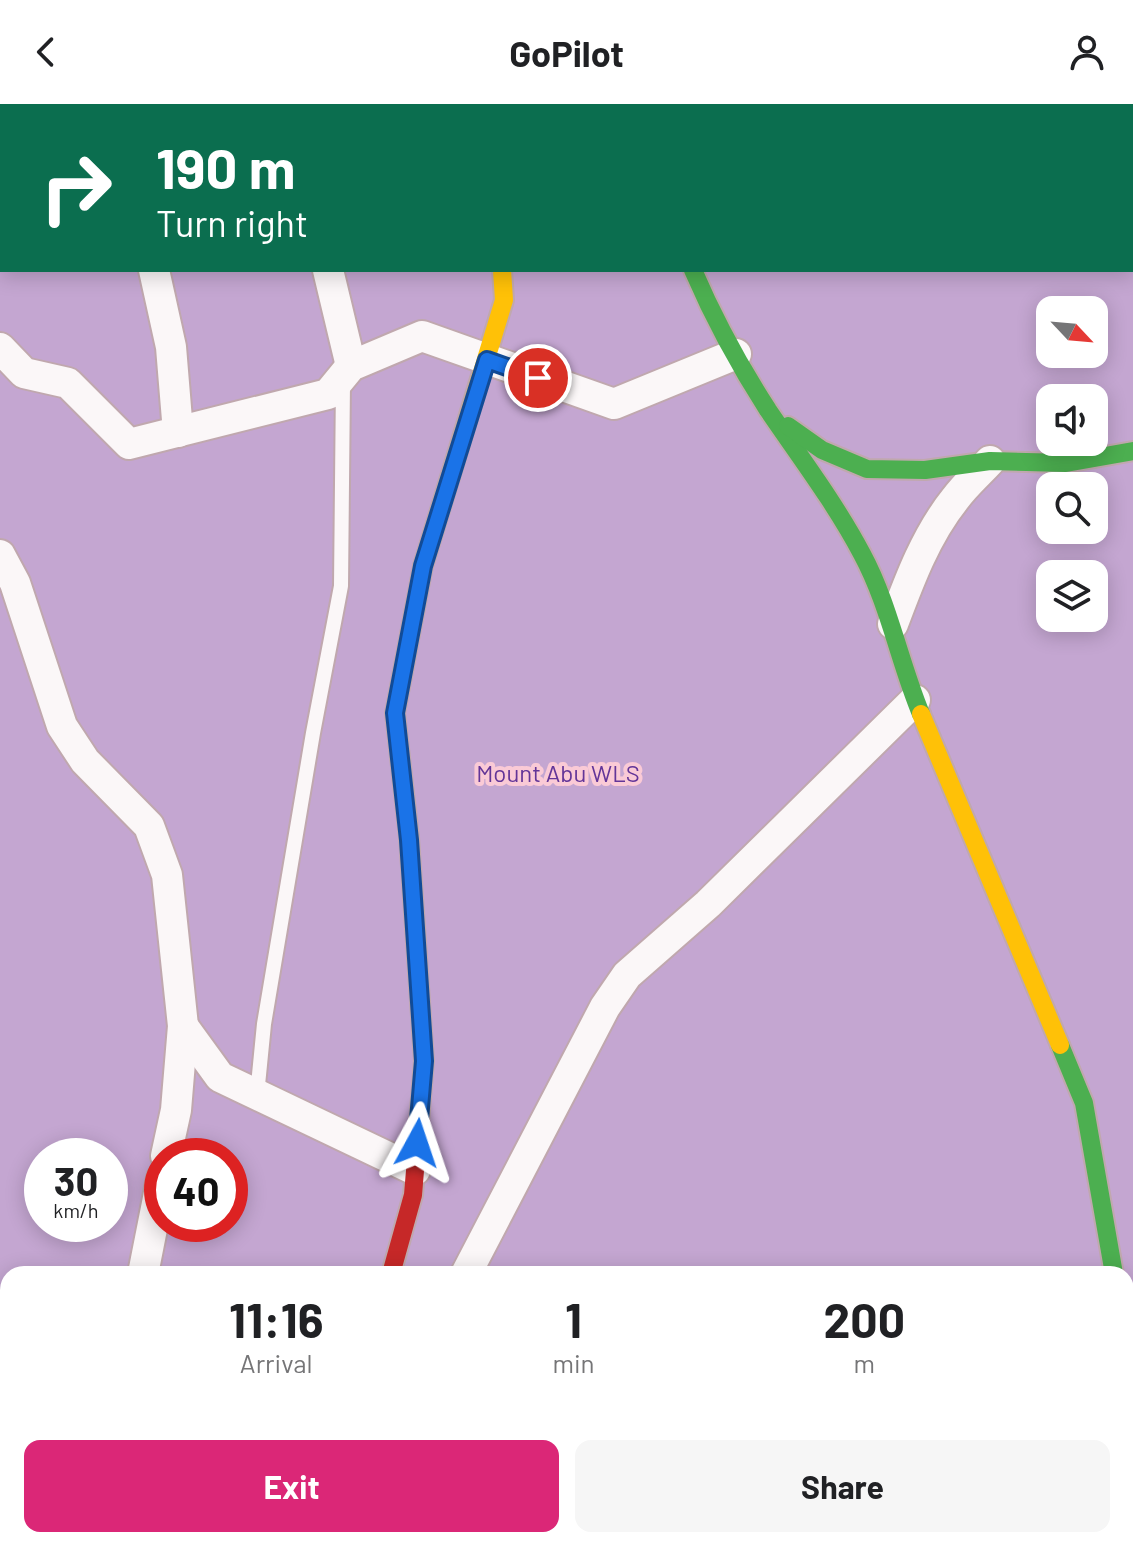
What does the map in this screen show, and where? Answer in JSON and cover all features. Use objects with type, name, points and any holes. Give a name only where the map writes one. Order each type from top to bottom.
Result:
[{"type":"street","points":[[154,272],[171,347],[178,432]]},
{"type":"street","points":[[328,272],[347,371]]},
{"type":"street","points":[[393,1266],[413,1195],[424,1061],[409,840],[395,713],[423,566],[504,300],[502,272]]},
{"type":"street","points":[[694,272],[736,354],[854,541],[893,624],[915,700],[1084,1103],[1113,1266]]},
{"type":"street","points":[[0,348],[24,373],[68,383],[129,444],[328,394],[347,371],[422,336],[614,404],[736,354]]},
{"type":"street","points":[[774,416],[822,450],[867,469],[925,470],[990,461],[1066,463],[1133,451]]},
{"type":"street","points":[[893,624],[931,537],[954,499],[990,461]]},
{"type":"street","points":[[0,555],[15,583],[62,726],[85,761],[149,826],[167,875],[183,1026],[176,1110],[170,1138]]},
{"type":"street","points":[[470,1266],[605,1007],[627,975],[708,904],[915,700]]},
{"type":"street","points":[[183,1026],[220,1077],[415,1170]]},
{"type":"street","points":[[145,1266],[149,1242]]},
{"type":"lane","points":[[257,1095],[264,1024],[341,586],[347,371]]},
{"type":"green space","name":"Mount Abu WLS","points":[[0,272],[1133,272],[1133,1266],[0,1266]]},
{"type":"traffic: fast","points":[[694,272],[747,376],[829,498],[862,554],[880,593],[921,714]]},
{"type":"traffic: fast","points":[[788,426],[822,450],[867,469],[925,470],[990,461],[1066,463],[1133,451]]},
{"type":"traffic: fast","points":[[1060,1045],[1084,1103],[1113,1266]]},
{"type":"traffic: slow","points":[[409,837],[395,713],[423,566],[504,300],[502,272]]},
{"type":"traffic: slow","points":[[921,714],[1060,1045]]},
{"type":"traffic: jam","points":[[393,1266],[413,1195],[424,1061],[409,837]]},
{"type":"route","points":[[417,1143],[424,1061],[409,840],[395,713],[423,566],[487,360],[538,378]]}]
